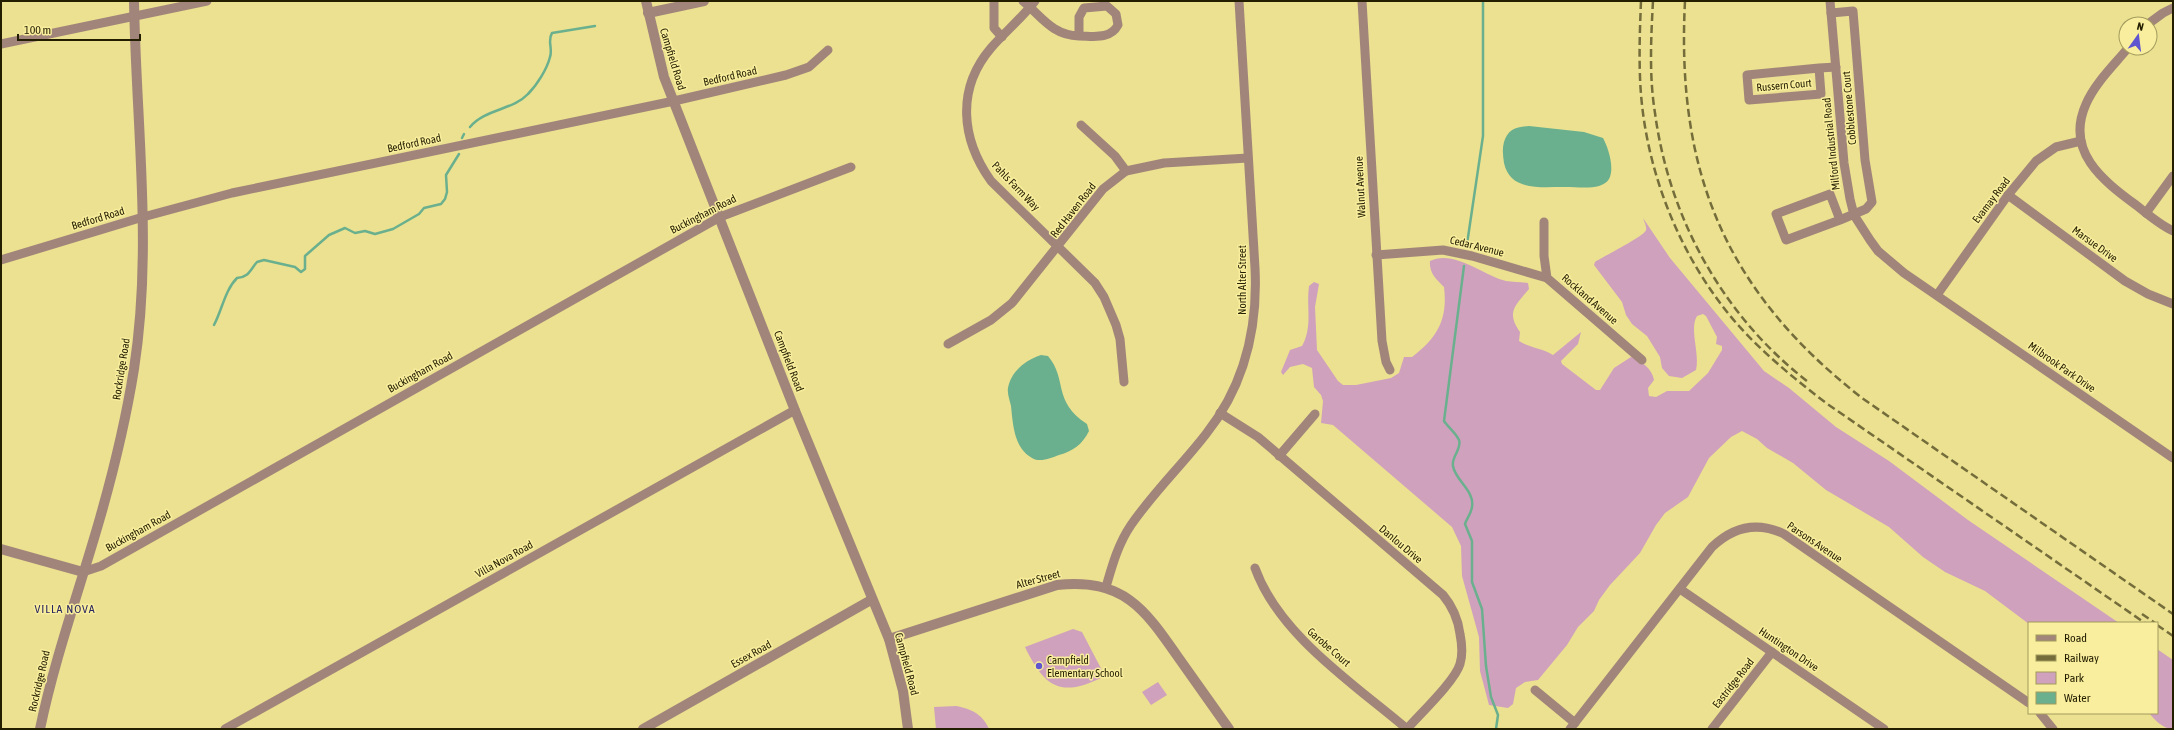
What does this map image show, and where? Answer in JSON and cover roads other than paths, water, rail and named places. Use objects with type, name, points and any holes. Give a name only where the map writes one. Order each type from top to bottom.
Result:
[{"type":"street","name":"Rockridge Road","points":[[40,729],[58,652],[112,472],[124,423],[134,369],[142,293],[143,217],[134,1]]},
{"type":"street","points":[[1,44],[207,1]]},
{"type":"street","name":"Campfield Road","points":[[646,1],[660,63],[674,101],[795,410],[871,600],[889,639],[903,691],[908,729]]},
{"type":"street","points":[[648,13],[704,1]]},
{"type":"street","points":[[994,1],[994,28],[1002,37]]},
{"type":"street","points":[[1023,1],[1033,4],[1060,33],[1079,36],[1106,36],[1112,34],[1118,25],[1116,14],[1107,6],[1084,8],[1078,17],[1079,36]]},
{"type":"street","name":"North Alter Street","points":[[1106,587],[1114,561],[1130,526],[1207,432],[1220,413],[1240,374],[1252,332],[1255,312],[1255,268],[1239,1]]},
{"type":"street","name":"Walnut Avenue","points":[[1362,1],[1382,341],[1386,362],[1390,370]]},
{"type":"street","name":"Milford Industrial Road","points":[[1830,1],[1846,179],[1854,215],[1862,229],[1883,255],[1904,273],[1937,295]]},
{"type":"street","name":"Pahls Farm Way","points":[[1033,4],[984,58],[970,84],[966,111],[970,140],[974,154],[991,181],[1084,270],[1104,297],[1120,339],[1124,382]]},
{"type":"street","points":[[2158,17],[2173,8]]},
{"type":"street","name":"Cobblestone Court","points":[[1831,13],[1853,11],[1865,160],[1872,199],[1871,206],[1854,215]]},
{"type":"street","name":"Bedford Road","points":[[1,260],[143,217],[232,193],[674,101],[798,72],[818,61],[828,50]]},
{"type":"street","points":[[2122,56],[2086,102],[2082,114],[2081,141],[2086,155],[2098,175],[2146,213],[2173,231]]},
{"type":"street","name":"Russern Court","points":[[1819,68],[1821,94],[1749,100],[1747,75],[1819,68],[1836,67]]},
{"type":"street","points":[[1081,125],[1115,156],[1126,171]]},
{"type":"street","name":"Evamay Road","points":[[1937,295],[2008,196],[2036,161],[2056,147],[2081,141]]},
{"type":"street","name":"Red Haven Road","points":[[948,344],[1003,312],[1059,246],[1103,189],[1126,171],[1164,163],[1248,158]]},
{"type":"street","name":"Buckingham Road","points":[[83,572],[101,566],[720,217],[851,166]]},
{"type":"street","points":[[2146,213],[2173,176]]},
{"type":"street","points":[[1840,220],[1830,194],[1776,214],[1786,240],[1854,215]]},
{"type":"street","name":"Marsue Drive","points":[[2008,196],[2125,281],[2148,294],[2173,304]]},
{"type":"street","name":"Rockland Avenue","points":[[1544,222],[1544,256],[1547,278],[1642,360]]},
{"type":"street","name":"Cedar Avenue","points":[[1376,255],[1443,250],[1472,256],[1547,278]]},
{"type":"street","name":"Milbrook Park Drive","points":[[1937,295],[2173,458]]},
{"type":"street","name":"Villa Nova Road","points":[[225,729],[795,410]]},
{"type":"street","name":"Danlou Drive","points":[[1220,413],[1258,438],[1443,595],[1455,613],[1462,648],[1460,666],[1450,681],[1407,729]]},
{"type":"street","points":[[1279,456],[1315,414]]},
{"type":"street","name":"Parsons Avenue","points":[[1572,726],[1712,547],[1729,533],[1750,527],[1774,530],[1784,534],[2028,702]]},
{"type":"street","points":[[1,549],[83,572]]},
{"type":"street","name":"Garobe Court","points":[[1255,568],[1268,596],[1294,632],[1407,729]]},
{"type":"street","name":"Alter Street","points":[[889,639],[1057,585],[1081,584],[1106,587],[1123,595],[1144,610],[1229,729]]},
{"type":"street","name":"Huntington Drive","points":[[1680,589],[1884,729]]},
{"type":"street","name":"Essex Road","points":[[643,729],[871,600]]},
{"type":"street","name":"Eastridge Road","points":[[1712,729],[1772,652]]},
{"type":"street","points":[[1535,690],[1572,726]]},
{"type":"street","points":[[2041,714],[2053,729]]},
{"type":"water","points":[[1529,126],[1584,132],[1603,138],[1609,152],[1611,164],[1611,174],[1609,179],[1600,186],[1587,188],[1527,186],[1512,179],[1507,172],[1504,163],[1504,142],[1510,131],[1520,127]]},
{"type":"water","points":[[1041,355],[1048,356],[1054,365],[1069,407],[1087,424],[1089,431],[1080,444],[1073,449],[1049,459],[1038,460],[1026,454],[1018,442],[1014,428],[1008,388],[1012,376],[1020,367]]},
{"type":"waterway","points":[[1467,244],[1483,136],[1483,1]]},
{"type":"waterway","points":[[470,127],[483,116],[515,103],[528,94],[538,82],[549,62],[551,54],[550,39],[552,33],[595,26]]},
{"type":"waterway","points":[[462,138],[464,134]]},
{"type":"waterway","points":[[214,325],[229,288],[237,278],[247,275],[257,262],[264,260],[295,267],[301,272],[305,269],[305,256],[329,235],[345,228],[355,233],[365,231],[375,234],[393,229],[419,214],[424,208],[441,204],[445,199],[447,192],[446,175],[459,154]]},
{"type":"waterway","points":[[1464,266],[1444,421],[1459,440],[1460,443],[1453,466],[1457,476],[1471,496],[1472,501],[1470,514],[1465,524],[1472,541],[1472,582],[1482,609],[1486,666],[1491,697],[1498,715],[1496,729]]},
{"type":"railway","points":[[1641,1],[1640,77],[1648,144],[1657,177],[1668,209],[1682,241],[1698,270],[1717,299],[1738,325],[1770,357],[1826,403],[2144,622]]},
{"type":"railway","points":[[1653,1],[1651,71],[1655,113],[1662,152],[1673,190],[1687,227],[1705,262],[1726,295],[1750,326],[1777,355],[1807,381]]},
{"type":"railway","points":[[1685,1],[1684,63],[1690,121],[1701,174],[1719,224],[1744,271],[1776,315],[1815,358],[1862,398],[2173,614]]},
{"type":"railway","points":[[2142,614],[2154,622]]},
{"type":"railway","points":[[2158,626],[2173,636]]},
{"type":"place","name":"Campfield Elementary School","points":[[1039,666]]},
{"type":"district","name":"VILLA NOVA","points":[[65,609]]}]
